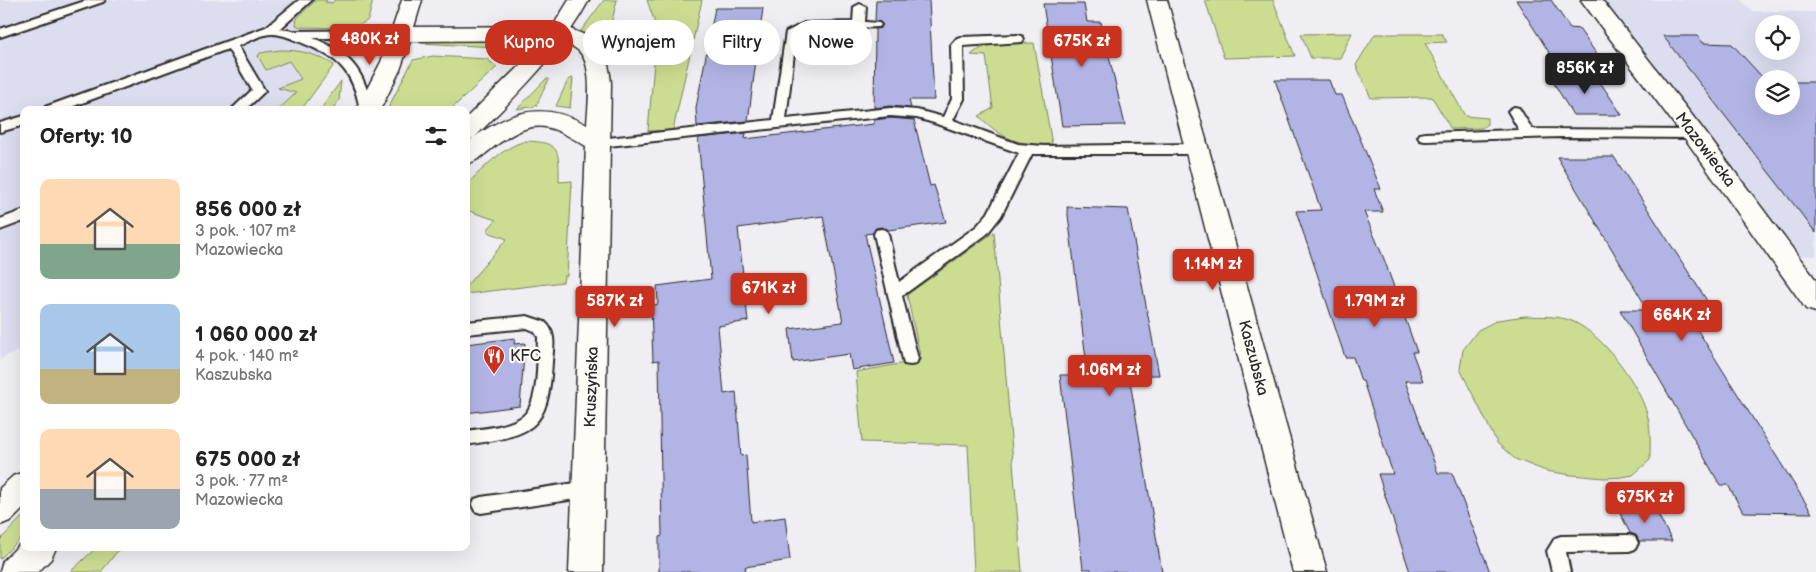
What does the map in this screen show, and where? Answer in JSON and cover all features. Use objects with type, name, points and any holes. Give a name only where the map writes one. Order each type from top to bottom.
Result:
[{"type":"street","points":[[369,106],[385,80],[401,34],[404,16],[412,0]]},
{"type":"street","points":[[567,20],[579,0]]},
{"type":"street","name":"Kaszubska","points":[[1157,0],[1310,572]]},
{"type":"street","name":"Mazowiecka","points":[[1591,0],[1694,134],[1816,301]]},
{"type":"street","points":[[401,34],[485,33]]},
{"type":"street","name":"Kruszyńska","points":[[573,38],[594,51],[599,63],[600,83],[586,572]]},
{"type":"street","points":[[470,128],[532,65]]},
{"type":"street","points":[[470,153],[499,131],[526,120],[551,119],[599,143]]},
{"type":"street","points":[[0,510],[20,490]]},
{"type":"street","points":[[15,572],[36,551]]},
{"type":"lane","points":[[0,32],[99,0]]},
{"type":"lane","points":[[61,106],[270,30],[306,0]]},
{"type":"lane","points":[[859,20],[860,7]]},
{"type":"lane","points":[[270,30],[293,35],[320,45],[342,57],[357,76],[364,92],[366,106]]},
{"type":"lane","points":[[293,35],[401,34]]},
{"type":"lane","points":[[779,124],[790,35]]},
{"type":"lane","points":[[946,122],[955,108],[958,98],[957,45],[961,41],[1018,39]]},
{"type":"lane","points":[[231,44],[259,91],[242,106]]},
{"type":"lane","points":[[1514,111],[1528,134]]},
{"type":"lane","points":[[599,143],[890,112],[918,114],[946,122],[1017,148],[1044,151],[1197,149]]},
{"type":"lane","points":[[0,128],[20,121]]},
{"type":"lane","points":[[1425,137],[1528,134],[1694,134]]},
{"type":"lane","points":[[894,294],[982,230],[994,216],[1028,149]]},
{"type":"lane","points":[[0,225],[20,217]]},
{"type":"lane","points":[[881,234],[910,359]]},
{"type":"lane","points":[[470,328],[528,322],[537,324],[544,330],[546,337],[541,404],[534,417],[513,430],[470,437]]},
{"type":"lane","points":[[481,505],[589,489]]},
{"type":"lane","points":[[1561,572],[1556,551],[1561,544],[1629,543]]},
{"type":"shaded area","points":[[0,0],[361,0],[356,21],[325,53],[294,106],[20,106],[20,350],[0,359]]},
{"type":"shaded area","points":[[1588,0],[1741,0],[1752,11],[1816,12],[1816,256],[1781,256]]},
{"type":"green space","points":[[316,0],[327,0],[325,2],[332,3],[335,0],[373,0],[368,20],[356,27],[300,27],[296,25],[297,18]]},
{"type":"green space","points":[[604,0],[617,0],[612,20],[589,20]]},
{"type":"green space","points":[[647,0],[702,0],[694,36],[694,20],[654,20]]},
{"type":"green space","points":[[1205,0],[1273,0],[1295,56],[1224,58]]},
{"type":"green space","points":[[1352,33],[1340,58],[1311,58],[1301,34]]},
{"type":"green space","points":[[1375,34],[1442,34],[1447,42],[1425,43],[1465,116],[1487,118],[1487,124],[1482,128],[1451,129],[1432,97],[1371,98],[1356,65]]},
{"type":"green space","points":[[485,40],[485,46],[420,43],[420,41]]},
{"type":"green space","points":[[1034,43],[1052,144],[1030,144],[1012,139],[995,130],[979,116],[993,108],[986,56],[971,55],[977,50],[993,45]]},
{"type":"green space","points":[[280,50],[308,53],[334,65],[304,106],[282,106],[296,93],[278,88],[301,79],[289,61],[266,70],[258,56],[260,53]]},
{"type":"green space","points":[[433,56],[485,59],[485,65],[494,65],[497,67],[454,106],[389,106],[413,60]]},
{"type":"green space","points":[[654,65],[688,65],[673,130],[648,131]]},
{"type":"green space","points":[[573,78],[570,108],[556,106],[568,80]]},
{"type":"green space","points":[[546,79],[549,79],[536,106],[517,109]]},
{"type":"green space","points":[[341,81],[339,100],[335,106],[323,106]]},
{"type":"green space","points":[[525,141],[546,143],[552,146],[558,155],[559,182],[572,181],[567,276],[564,276],[563,282],[470,294],[470,281],[507,239],[488,232],[488,229],[496,220],[470,211],[470,181],[486,165],[516,144]]},
{"type":"green space","points":[[994,232],[1022,572],[974,572],[968,445],[862,442],[856,372],[921,360],[907,295]]},
{"type":"green space","points":[[1525,316],[1557,317],[1574,322],[1597,338],[1620,363],[1638,391],[1644,405],[1650,434],[1650,460],[1633,475],[1604,478],[1546,471],[1515,459],[1497,443],[1460,369],[1463,350],[1478,330],[1498,320]]},
{"type":"green space","points":[[20,519],[20,539],[0,559],[0,540]]},
{"type":"green space","points":[[93,551],[118,551],[101,572],[70,572]]},
{"type":"building","points":[[876,0],[929,0],[934,100],[909,100],[911,108],[890,106],[874,108],[875,29],[883,25],[875,21]]},
{"type":"building","points":[[1516,0],[1551,0],[1570,28],[1579,29],[1610,73],[1562,73]]},
{"type":"building","points":[[1043,4],[1084,4],[1087,22],[1101,22],[1125,125],[1062,126]]},
{"type":"building","points":[[715,8],[763,8],[761,20],[713,20]]},
{"type":"building","points":[[1663,36],[1698,36],[1703,43],[1732,44],[1756,70],[1755,115],[1800,115],[1800,82],[1816,82],[1816,233]]},
{"type":"building","points":[[704,65],[755,65],[748,121],[697,126],[696,108]]},
{"type":"building","points":[[1549,75],[1596,76],[1622,115],[1573,115]]},
{"type":"building","points":[[1275,80],[1329,80],[1335,95],[1342,95],[1381,189],[1374,189],[1383,212],[1364,212],[1384,259],[1417,352],[1412,352],[1423,381],[1405,381],[1438,473],[1452,473],[1490,572],[1410,572],[1378,474],[1393,474],[1363,381],[1361,381],[1353,357],[1345,357],[1296,211],[1321,210]]},
{"type":"building","points":[[890,118],[914,120],[930,186],[934,185],[946,222],[888,230],[881,227],[876,228],[873,233],[865,234],[894,363],[852,370],[849,354],[793,362],[789,329],[843,322],[823,216],[738,228],[748,321],[718,326],[724,394],[736,392],[741,456],[746,455],[751,522],[785,517],[790,560],[745,567],[746,572],[659,572],[659,537],[662,536],[659,360],[653,361],[651,306],[658,304],[657,286],[711,279],[698,138],[746,133],[745,139],[874,124],[874,120]]},
{"type":"building","points":[[1557,157],[1614,157],[1713,310],[1685,310],[1812,513],[1743,512],[1728,485],[1720,485],[1620,310],[1648,310]]},
{"type":"building","points":[[1067,207],[1128,209],[1159,375],[1129,375],[1162,572],[1091,572],[1091,569],[1083,569],[1060,375],[1088,375]]},
{"type":"building","name":"KFC","points":[[515,338],[514,344],[525,343],[520,406],[470,412],[470,344]]},
{"type":"building","points":[[1617,507],[1654,507],[1672,541],[1639,541],[1636,535],[1630,533]]},
{"type":"place","name":"KFC","points":[[494,375]]}]
